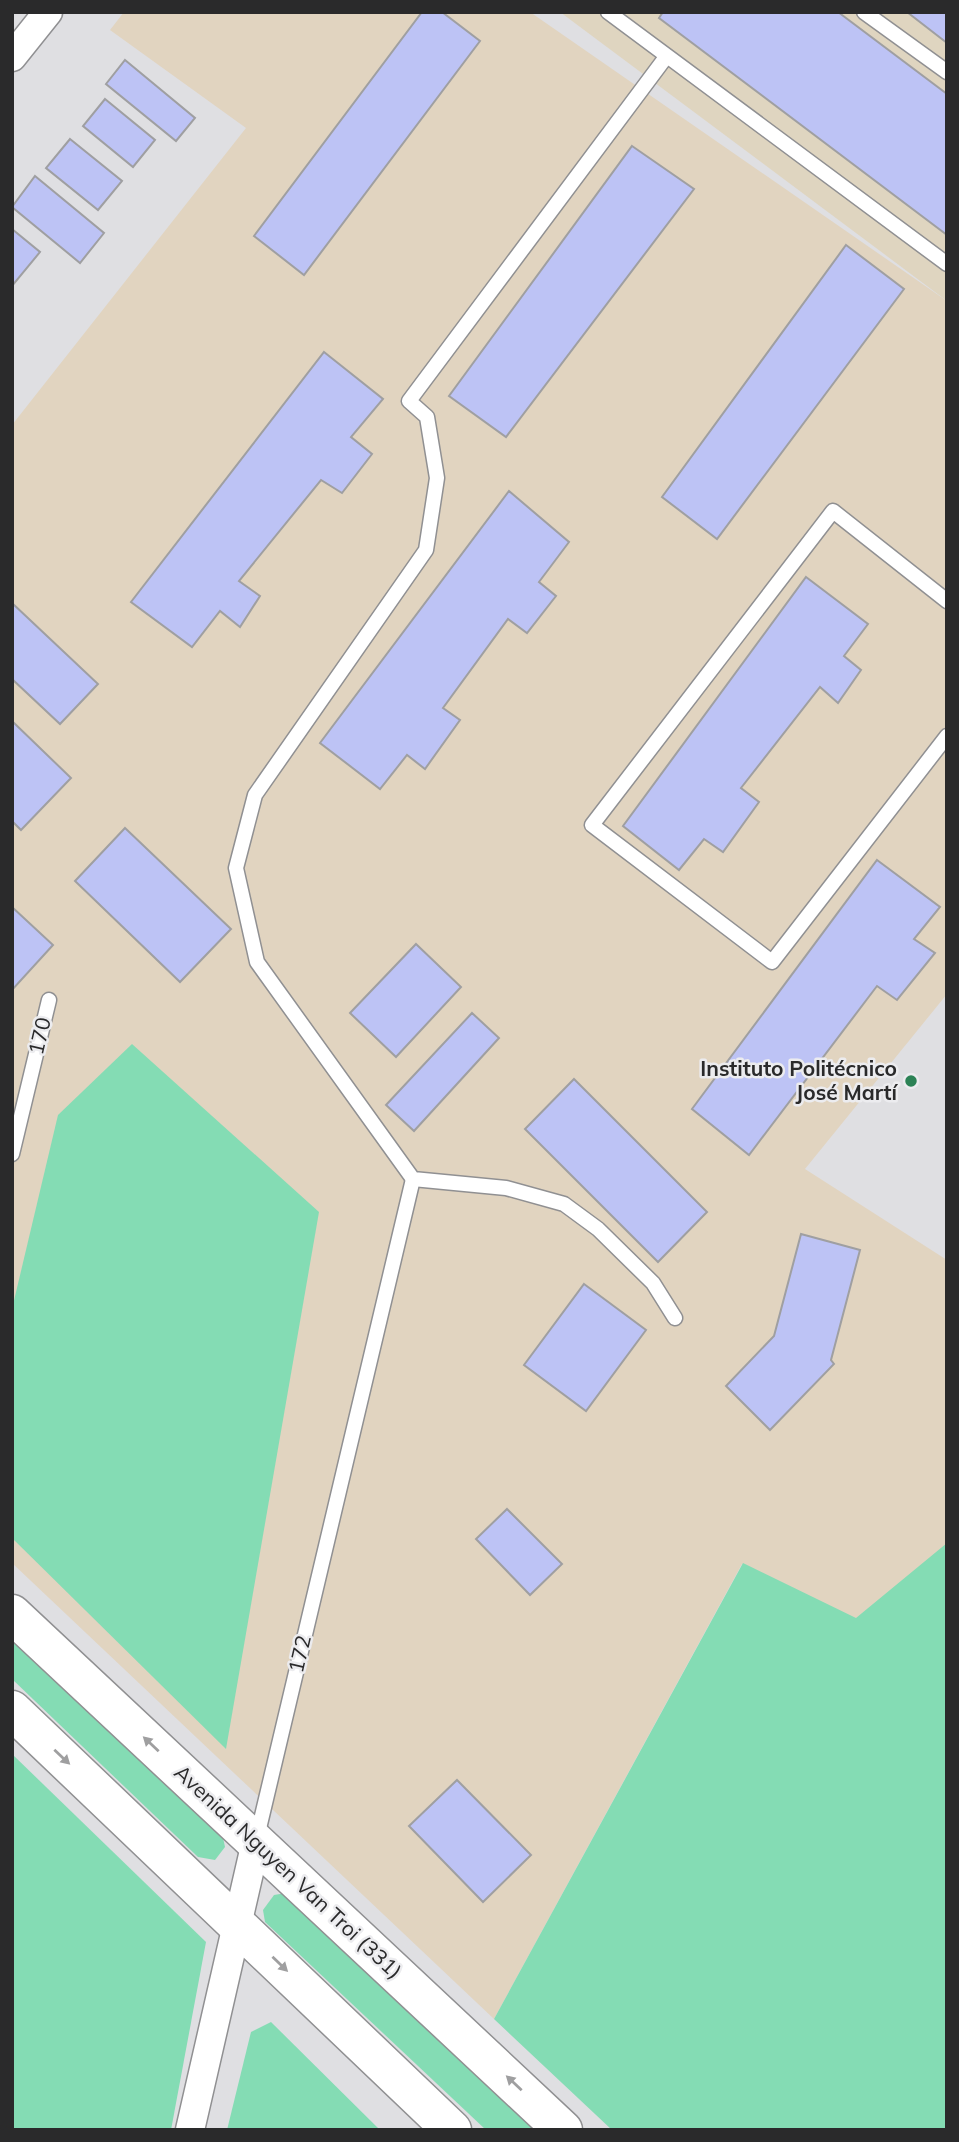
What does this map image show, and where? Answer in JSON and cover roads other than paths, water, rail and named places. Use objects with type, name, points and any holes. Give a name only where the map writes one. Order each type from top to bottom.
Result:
[{"type":"street","points":[[12,57],[48,12]]},
{"type":"street","name":"Avenida Nguyen Van Troi (331)","points":[[12,1614],[564,2130]]},
{"type":"street","points":[[12,1710],[452,2130]]},
{"type":"street","name":"172","points":[[190,2130],[256,1842]]},
{"type":"lane","points":[[608,12],[947,264]]},
{"type":"lane","points":[[864,12],[947,72]]},
{"type":"lane","points":[[666,57],[409,401],[427,417],[437,478],[426,550],[255,795],[236,868],[257,961],[413,1180],[506,1188],[564,1204],[598,1229],[653,1283],[675,1318]]},
{"type":"lane","points":[[947,600],[833,511],[592,825],[772,961],[947,736]]},
{"type":"lane","name":"170","points":[[12,1154],[49,1000]]},
{"type":"lane","name":"172","points":[[256,1842],[413,1180]]},
{"type":"place","name":"Instituto Politécnico José Martí","points":[[911,1081]]}]
